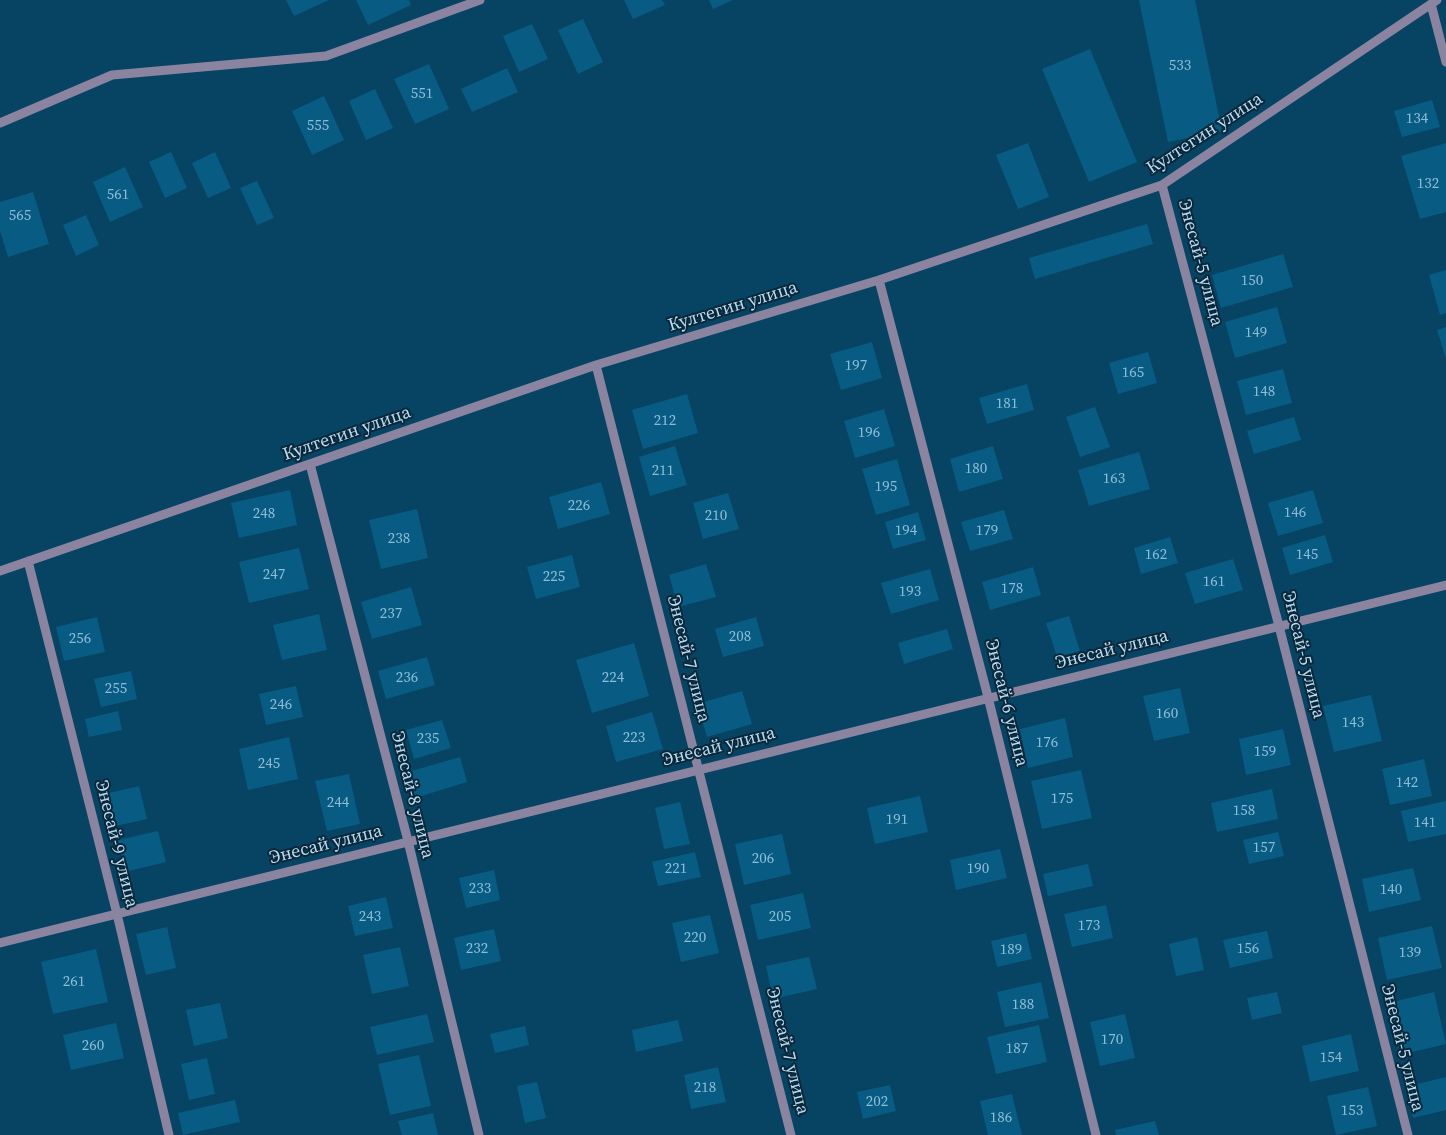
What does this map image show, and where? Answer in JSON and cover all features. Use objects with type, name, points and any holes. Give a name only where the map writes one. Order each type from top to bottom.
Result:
[{"type":"street","points":[[0,123],[112,75],[326,56],[480,0]]},
{"type":"street","points":[[1434,2],[1446,62]]},
{"type":"street","name":"Култегин улица","points":[[0,571],[596,365],[879,280],[1162,185],[1434,2]]},
{"type":"street","name":"Энесай-5 улица","points":[[1162,185],[1279,626],[1408,1135]]},
{"type":"street","name":"Энесай-6 улица","points":[[879,280],[988,697],[1096,1135]]},
{"type":"street","name":"Энесай-7 улица","points":[[596,365],[700,769],[791,1135]]},
{"type":"street","name":"Энесай-8 улица","points":[[310,464],[408,841],[480,1135]]},
{"type":"street","name":"Энесай-9 улица","points":[[28,561],[117,914],[169,1135]]},
{"type":"street","name":"Энесай улица","points":[[0,943],[1446,585]]},
{"type":"building","points":[[286,0],[329,0],[294,16]]},
{"type":"building","points":[[356,0],[409,0],[411,5],[368,25]]},
{"type":"building","points":[[624,0],[662,0],[665,5],[633,19]]},
{"type":"building","points":[[709,0],[733,0],[713,9]]},
{"type":"building","points":[[1139,0],[1195,0],[1222,131],[1168,142]]},
{"type":"building","points":[[583,19],[603,62],[578,74],[558,30]]},
{"type":"building","points":[[532,24],[548,59],[519,72],[503,36]]},
{"type":"building","points":[[1090,49],[1137,162],[1089,182],[1042,69]]},
{"type":"building","points":[[429,64],[449,109],[415,124],[394,79]]},
{"type":"building","points":[[507,68],[518,92],[472,112],[461,89]]},
{"type":"building","points":[[375,89],[393,128],[366,140],[349,101]]},
{"type":"building","points":[[324,96],[344,140],[312,155],[292,111]]},
{"type":"building","points":[[1432,100],[1440,127],[1402,137],[1394,111]]},
{"type":"building","points":[[1028,143],[1049,197],[1018,209],[996,155]]},
{"type":"building","points":[[1446,143],[1446,212],[1420,219],[1401,156]]},
{"type":"building","points":[[171,152],[187,188],[165,198],[149,162]]},
{"type":"building","points":[[215,152],[231,188],[208,198],[192,163]]},
{"type":"building","points":[[125,167],[143,207],[110,222],[93,182]]},
{"type":"building","points":[[257,181],[274,218],[257,225],[240,188]]},
{"type":"building","points":[[33,192],[49,244],[8,257],[0,231],[0,202]]},
{"type":"building","points":[[86,215],[99,245],[76,256],[63,225]]},
{"type":"building","points":[[1147,224],[1153,244],[1035,279],[1029,258]]},
{"type":"building","points":[[1283,254],[1293,287],[1221,308],[1212,275]]},
{"type":"building","points":[[1446,270],[1446,313],[1440,315],[1429,275]]},
{"type":"building","points":[[1277,307],[1287,343],[1235,358],[1225,322]]},
{"type":"building","points":[[1446,327],[1446,359],[1437,330]]},
{"type":"building","points":[[872,342],[882,378],[841,390],[830,354]]},
{"type":"building","points":[[1148,352],[1157,383],[1118,394],[1109,363]]},
{"type":"building","points":[[1283,369],[1292,403],[1246,415],[1237,381]]},
{"type":"building","points":[[1027,384],[1034,410],[987,424],[979,398]]},
{"type":"building","points":[[687,394],[698,433],[643,449],[632,410]]},
{"type":"building","points":[[1095,407],[1110,447],[1080,457],[1066,417]]},
{"type":"building","points":[[884,409],[895,446],[855,458],[844,421]]},
{"type":"building","points":[[1294,417],[1301,440],[1254,454],[1247,431]]},
{"type":"building","points":[[675,446],[687,485],[650,496],[639,457]]},
{"type":"building","points":[[993,446],[1003,479],[959,492],[950,459]]},
{"type":"building","points":[[1139,452],[1150,489],[1089,506],[1078,470]]},
{"type":"building","points":[[897,459],[910,505],[876,515],[862,469]]},
{"type":"building","points":[[601,482],[610,514],[558,529],[549,497]]},
{"type":"building","points":[[290,490],[297,525],[239,538],[231,503]]},
{"type":"building","points":[[1313,490],[1323,523],[1278,536],[1268,503]]},
{"type":"building","points":[[728,493],[739,529],[703,539],[693,503]]},
{"type":"building","points":[[417,509],[428,558],[381,569],[369,520]]},
{"type":"building","points":[[1004,510],[1013,539],[970,551],[961,522]]},
{"type":"building","points":[[918,512],[926,540],[893,549],[885,522]]},
{"type":"building","points":[[1325,535],[1333,562],[1290,575],[1282,548]]},
{"type":"building","points":[[1170,537],[1178,563],[1141,574],[1134,548]]},
{"type":"building","points":[[299,548],[309,589],[249,603],[239,562]]},
{"type":"building","points":[[572,555],[580,587],[536,599],[527,567]]},
{"type":"building","points":[[1233,559],[1243,590],[1195,604],[1185,573]]},
{"type":"building","points":[[706,564],[716,597],[678,607],[669,575]]},
{"type":"building","points":[[1033,567],[1041,595],[990,610],[982,582]]},
{"type":"building","points":[[930,569],[939,600],[891,614],[881,583]]},
{"type":"building","points":[[411,587],[422,625],[372,639],[361,602]]},
{"type":"building","points":[[319,614],[327,650],[282,660],[273,625]]},
{"type":"building","points":[[1069,616],[1080,651],[1057,657],[1046,623]]},
{"type":"building","points":[[97,617],[105,652],[64,661],[56,627]]},
{"type":"building","points":[[756,617],[764,646],[723,657],[715,629]]},
{"type":"building","points":[[947,629],[953,649],[904,664],[898,643]]},
{"type":"building","points":[[634,643],[649,696],[592,713],[576,660]]},
{"type":"building","points":[[427,657],[435,685],[386,699],[378,671]]},
{"type":"building","points":[[131,671],[137,699],[101,707],[94,679]]},
{"type":"building","points":[[296,686],[303,717],[266,725],[259,694]]},
{"type":"building","points":[[1180,688],[1190,733],[1154,741],[1143,696]]},
{"type":"building","points":[[742,691],[752,724],[707,737],[697,704]]},
{"type":"building","points":[[1371,695],[1382,741],[1334,752],[1323,706]]},
{"type":"building","points":[[118,711],[122,730],[89,737],[85,719]]},
{"type":"building","points":[[652,712],[663,749],[616,762],[606,726]]},
{"type":"building","points":[[1065,718],[1073,757],[1028,768],[1020,729]]},
{"type":"building","points":[[442,720],[451,748],[414,759],[406,730]]},
{"type":"building","points":[[1283,729],[1291,765],[1246,775],[1239,739]]},
{"type":"building","points":[[289,737],[298,779],[248,790],[239,749]]},
{"type":"building","points":[[460,757],[467,782],[415,798],[408,772]]},
{"type":"building","points":[[1424,759],[1432,796],[1390,805],[1382,769]]},
{"type":"building","points":[[1081,770],[1092,818],[1042,829],[1031,781]]},
{"type":"building","points":[[349,774],[360,824],[327,831],[315,781]]},
{"type":"building","points":[[139,786],[147,819],[107,828],[100,795]]},
{"type":"building","points":[[1272,789],[1278,819],[1217,832],[1211,803]]},
{"type":"building","points":[[920,796],[928,832],[875,844],[867,808]]},
{"type":"building","points":[[1446,801],[1446,834],[1408,842],[1401,811]]},
{"type":"building","points":[[680,802],[690,844],[664,849],[655,808]]},
{"type":"building","points":[[158,831],[166,862],[125,872],[118,840]]},
{"type":"building","points":[[1278,832],[1284,856],[1249,864],[1243,840]]},
{"type":"building","points":[[782,834],[791,874],[744,885],[735,844]]},
{"type":"building","points":[[1000,849],[1007,878],[956,890],[950,860]]},
{"type":"building","points":[[695,852],[701,877],[658,886],[652,862]]},
{"type":"building","points":[[1088,864],[1093,886],[1048,896],[1043,874]]},
{"type":"building","points":[[1413,868],[1421,900],[1369,912],[1362,879]]},
{"type":"building","points":[[494,870],[500,900],[466,908],[459,878]]},
{"type":"building","points":[[803,893],[811,928],[758,940],[750,905]]},
{"type":"building","points":[[386,897],[393,928],[355,936],[348,906]]},
{"type":"building","points":[[1106,905],[1113,938],[1072,947],[1064,914]]},
{"type":"building","points":[[710,915],[719,953],[681,962],[672,923]]},
{"type":"building","points":[[1432,926],[1442,968],[1387,980],[1378,938]]},
{"type":"building","points":[[167,927],[176,968],[146,975],[136,934]]},
{"type":"building","points":[[494,929],[501,961],[461,970],[454,938]]},
{"type":"building","points":[[1267,931],[1273,958],[1230,968],[1223,940]]},
{"type":"building","points":[[1026,933],[1032,959],[997,967],[991,941]]},
{"type":"building","points":[[1197,937],[1204,970],[1176,976],[1169,944]]},
{"type":"building","points":[[400,947],[409,986],[372,994],[363,955]]},
{"type":"building","points":[[96,949],[108,1002],[53,1014],[41,962]]},
{"type":"building","points":[[809,957],[817,989],[773,999],[766,966]]},
{"type":"building","points":[[1041,982],[1049,1018],[1005,1027],[997,992]]},
{"type":"building","points":[[1277,992],[1282,1013],[1252,1020],[1247,998]]},
{"type":"building","points":[[1434,992],[1446,1044],[1400,1055],[1388,1003]]},
{"type":"building","points":[[220,1003],[228,1038],[194,1046],[186,1010]]},
{"type":"building","points":[[427,1014],[434,1042],[377,1055],[370,1027]]},
{"type":"building","points":[[1125,1014],[1135,1058],[1100,1066],[1090,1022]]},
{"type":"building","points":[[678,1020],[683,1041],[636,1052],[632,1030]]},
{"type":"building","points":[[116,1023],[124,1058],[71,1070],[63,1035]]},
{"type":"building","points":[[1039,1025],[1047,1062],[996,1074],[987,1037]]},
{"type":"building","points":[[525,1026],[529,1045],[495,1053],[490,1034]]},
{"type":"building","points":[[1351,1034],[1359,1071],[1310,1082],[1302,1046]]},
{"type":"building","points":[[419,1055],[431,1106],[390,1115],[378,1064]]},
{"type":"building","points":[[207,1058],[215,1094],[189,1100],[181,1064]]},
{"type":"building","points":[[718,1067],[726,1102],[691,1109],[684,1075]]},
{"type":"building","points":[[1446,1077],[1446,1110],[1413,1118],[1405,1087]]},
{"type":"building","points":[[537,1082],[546,1118],[525,1123],[517,1086]]},
{"type":"building","points":[[890,1085],[896,1111],[863,1119],[857,1092]]},
{"type":"building","points":[[1368,1087],[1377,1126],[1336,1135],[1327,1096]]},
{"type":"building","points":[[1012,1094],[1022,1135],[988,1135],[980,1101]]},
{"type":"building","points":[[235,1100],[240,1122],[183,1135],[178,1113]]},
{"type":"building","points":[[433,1113],[438,1135],[402,1135],[398,1121]]},
{"type":"building","points":[[1155,1121],[1159,1135],[1116,1135],[1115,1130]]}]
